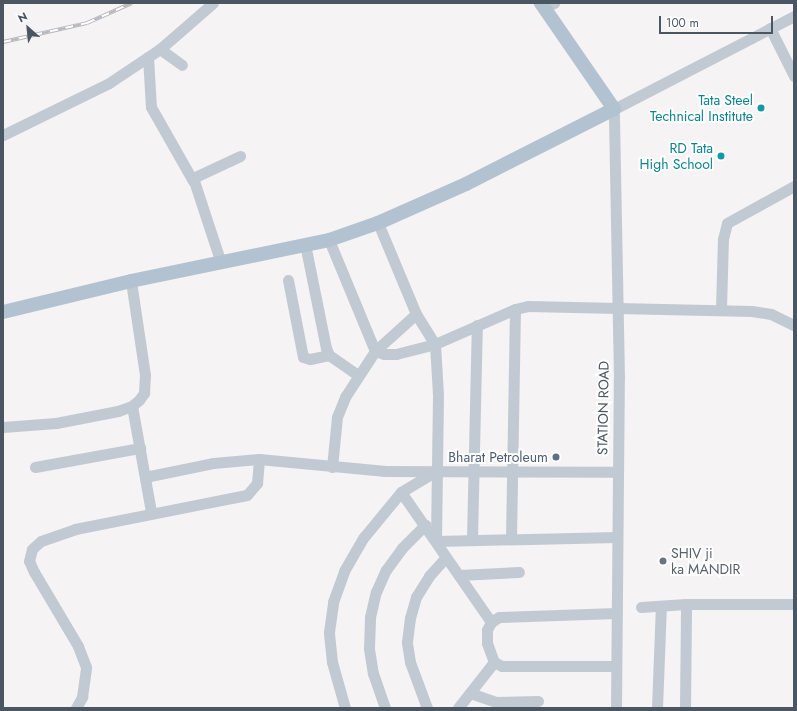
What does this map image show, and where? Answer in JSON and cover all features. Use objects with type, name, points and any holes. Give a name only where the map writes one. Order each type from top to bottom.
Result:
[{"type":"main road","points":[[3,312],[131,281],[329,240],[378,223],[466,184],[614,109],[547,4]]},
{"type":"street","points":[[3,135],[109,82],[160,49],[213,3]]},
{"type":"street","points":[[614,109],[794,16]]},
{"type":"street","points":[[770,28],[791,63],[794,76]]},
{"type":"street","points":[[160,49],[182,65]]},
{"type":"street","points":[[148,57],[152,107],[193,181],[221,263]]},
{"type":"street","name":"STATION ROAD","points":[[614,109],[619,309],[616,708]]},
{"type":"street","points":[[193,181],[197,174],[240,156]]},
{"type":"street","points":[[721,309],[723,239],[727,223],[794,186]]},
{"type":"street","points":[[378,223],[416,314],[435,344],[437,374],[436,541]]},
{"type":"street","points":[[329,240],[375,351]]},
{"type":"street","points":[[304,244],[329,355],[358,375]]},
{"type":"street","points":[[288,280],[303,357],[310,359],[329,355]]},
{"type":"street","points":[[3,427],[56,423],[132,406],[142,396],[146,385],[131,281]]},
{"type":"street","points":[[375,351],[396,354],[435,344],[515,308],[552,305],[619,309],[721,309],[771,314],[794,325]]},
{"type":"street","points":[[511,538],[515,308]]},
{"type":"street","points":[[332,467],[337,417],[345,397],[375,351],[416,314]]},
{"type":"street","points":[[472,540],[477,325]]},
{"type":"street","points":[[132,406],[151,512]]},
{"type":"street","points":[[35,467],[140,448]]},
{"type":"street","points":[[145,477],[237,459],[259,459],[385,471],[617,472]]},
{"type":"street","points":[[76,708],[82,697],[86,667],[78,646],[34,572],[29,561],[32,549],[40,540],[55,534],[151,512],[247,495],[257,483],[259,459]]},
{"type":"street","points":[[345,708],[332,662],[329,632],[333,602],[344,571],[364,538],[401,492],[436,471]]},
{"type":"street","points":[[401,492],[491,622]]},
{"type":"street","points":[[385,708],[373,674],[369,648],[370,616],[376,592],[386,570],[402,548],[424,525]]},
{"type":"street","points":[[436,541],[511,538],[617,537]]},
{"type":"street","points":[[427,708],[410,662],[407,642],[410,618],[423,587],[446,557]]},
{"type":"street","points":[[459,575],[519,572]]},
{"type":"street","points":[[686,604],[686,708]]},
{"type":"street","points":[[641,607],[686,604],[794,604]]},
{"type":"street","points":[[656,708],[661,606]]},
{"type":"street","points":[[494,662],[487,643],[487,630],[491,622],[499,617],[509,615],[616,613]]},
{"type":"street","points":[[494,662],[517,667],[616,666]]},
{"type":"street","points":[[458,708],[494,662]]},
{"type":"street","points":[[470,693],[496,702],[538,701]]},
{"type":"railway","points":[[3,42],[87,23],[132,3]]},
{"type":"place","name":"Tata Steel Technical Institute","points":[[761,108]]},
{"type":"place","name":"RD Tata High School","points":[[721,156]]},
{"type":"place","name":"Bharat Petroleum","points":[[556,457]]},
{"type":"place","name":"SHIV ji ka MANDIR","points":[[663,561]]}]
